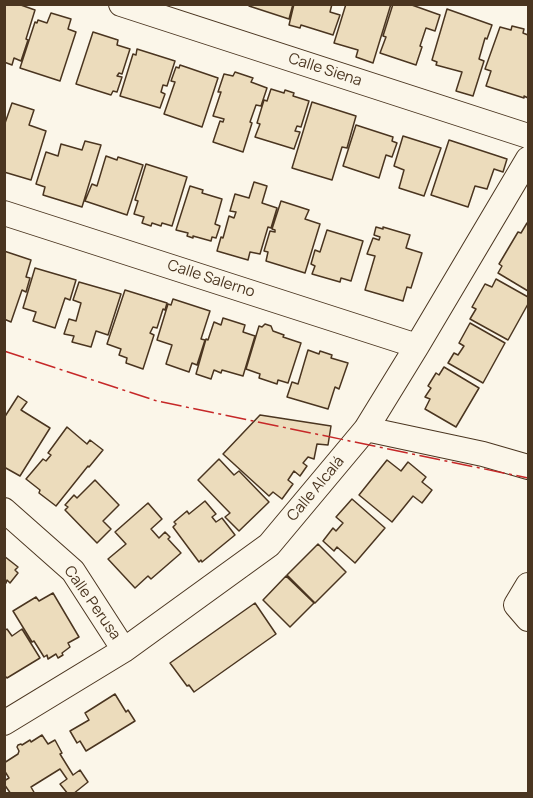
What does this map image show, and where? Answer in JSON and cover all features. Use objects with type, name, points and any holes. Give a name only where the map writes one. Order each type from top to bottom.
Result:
[{"type":"street","name":"Calle Siena","points":[[121,4],[528,136]]},
{"type":"street","name":"Calle Alcalá","points":[[4,723],[124,650],[269,545],[366,429],[528,159]]},
{"type":"street","name":"Calle Salerno","points":[[4,213],[417,346]]},
{"type":"street","points":[[366,429],[528,466]]},
{"type":"street","name":"Calle Perusa","points":[[4,510],[73,571],[124,650]]},
{"type":"street","points":[[528,585],[516,605],[528,620]]},
{"type":"building","points":[[4,4],[18,4],[35,10],[21,61],[14,58],[12,65],[4,62]]},
{"type":"building","points":[[250,4],[293,4],[289,19],[249,6]]},
{"type":"building","points":[[294,4],[332,4],[330,12],[340,15],[333,35],[301,25],[300,28],[289,25]]},
{"type":"building","points":[[346,4],[391,4],[373,63],[356,57],[358,50],[334,43]]},
{"type":"building","points":[[393,4],[409,4],[440,15],[435,31],[426,28],[416,65],[380,53]]},
{"type":"building","points":[[447,9],[492,25],[487,39],[485,38],[479,59],[484,61],[473,96],[456,91],[462,72],[436,65],[437,62],[432,60]]},
{"type":"building","points":[[51,13],[71,19],[68,29],[76,32],[60,81],[20,68],[35,22],[37,23],[38,20],[47,23]]},
{"type":"building","points":[[512,26],[524,29],[523,33],[528,35],[528,98],[486,86],[491,71],[485,69],[500,27],[511,30]]},
{"type":"building","points":[[93,32],[118,40],[117,45],[130,49],[122,74],[119,73],[117,76],[122,77],[117,92],[113,91],[111,95],[76,84]]},
{"type":"building","points":[[137,49],[175,61],[167,86],[163,85],[161,92],[165,94],[160,108],[120,96],[133,54],[136,55]]},
{"type":"building","points":[[180,65],[218,78],[202,127],[164,114],[175,82],[171,81],[176,67],[179,68]]},
{"type":"building","points":[[235,72],[253,78],[251,82],[267,88],[261,106],[256,105],[243,152],[213,142],[220,121],[223,122],[224,119],[213,116],[221,92],[218,92],[224,74],[233,76]]},
{"type":"building","points":[[271,89],[284,93],[285,90],[294,93],[293,96],[309,101],[301,127],[297,126],[295,131],[300,132],[294,149],[255,137],[264,100],[267,101]]},
{"type":"building","points":[[312,102],[356,116],[347,148],[342,147],[332,180],[292,168]]},
{"type":"building","points":[[12,103],[34,110],[29,125],[46,131],[31,180],[4,172],[4,126]]},
{"type":"building","points":[[356,125],[393,137],[392,141],[397,143],[392,157],[386,155],[379,178],[343,166]]},
{"type":"building","points":[[403,136],[441,148],[424,196],[399,188],[404,170],[394,166]]},
{"type":"building","points":[[449,140],[507,159],[503,172],[494,169],[487,189],[475,186],[468,207],[431,195]]},
{"type":"building","points":[[85,141],[101,145],[82,207],[43,195],[45,187],[36,184],[46,152],[58,156],[61,144],[82,150]]},
{"type":"building","points":[[106,156],[117,160],[118,157],[143,165],[127,215],[85,201],[92,184],[97,186]]},
{"type":"building","points":[[146,164],[187,177],[172,226],[152,223],[151,226],[142,223],[144,217],[134,214],[138,201],[135,200]]},
{"type":"building","points":[[254,182],[267,186],[262,203],[277,208],[271,228],[268,227],[260,254],[250,252],[248,260],[217,251],[229,216],[234,218],[236,212],[230,211],[235,194],[249,198]]},
{"type":"building","points":[[190,186],[203,190],[202,193],[222,199],[215,224],[220,226],[216,238],[212,237],[211,241],[193,236],[193,238],[187,236],[188,233],[176,230]]},
{"type":"building","points":[[281,201],[309,210],[305,219],[320,224],[305,273],[266,261],[268,252],[264,251],[270,231],[275,232],[272,229]]},
{"type":"building","points":[[527,223],[528,291],[498,273],[502,266],[499,264],[518,232],[521,233]]},
{"type":"building","points":[[376,227],[410,235],[406,248],[422,253],[411,288],[407,287],[403,301],[365,290],[375,256],[367,254],[373,238],[379,240],[380,237],[374,235]]},
{"type":"building","points":[[327,230],[363,241],[351,281],[341,278],[340,282],[312,274],[315,266],[311,264],[315,250],[320,252]]},
{"type":"building","points":[[4,251],[31,260],[26,277],[30,278],[26,292],[22,290],[11,322],[4,319]]},
{"type":"building","points":[[35,268],[76,280],[70,300],[65,298],[55,328],[33,321],[36,312],[23,308]]},
{"type":"building","points":[[496,279],[528,297],[528,304],[508,340],[470,319],[476,309],[472,307],[485,284],[492,287]]},
{"type":"building","points":[[79,282],[121,294],[108,335],[96,331],[91,347],[72,342],[74,336],[64,334],[69,319],[76,321],[81,303],[73,300]]},
{"type":"building","points":[[125,290],[167,303],[157,328],[153,327],[150,333],[154,335],[143,369],[126,363],[127,358],[119,355],[121,349],[107,344]]},
{"type":"building","points":[[173,299],[210,311],[201,339],[205,340],[197,365],[192,363],[189,372],[166,364],[172,345],[157,340],[168,304],[171,305]]},
{"type":"building","points":[[223,318],[245,325],[243,332],[255,336],[243,376],[222,370],[221,373],[214,370],[211,379],[196,374],[206,339],[208,340],[214,322],[221,325]]},
{"type":"building","points":[[470,323],[505,343],[483,383],[448,363],[454,353],[458,355],[464,346],[459,343]]},
{"type":"building","points":[[265,324],[271,326],[273,331],[284,335],[283,337],[301,343],[288,383],[278,380],[277,384],[259,378],[260,374],[246,369],[259,326],[262,327]]},
{"type":"building","points":[[308,350],[319,354],[320,351],[332,355],[331,358],[348,363],[339,389],[335,387],[328,409],[287,397],[292,382],[298,384]]},
{"type":"building","points":[[444,367],[479,388],[456,427],[425,409],[430,399],[425,397],[431,388],[428,386],[436,373],[439,375]]},
{"type":"building","points":[[18,396],[27,402],[21,410],[50,428],[20,476],[4,467],[4,418]]},
{"type":"building","points":[[260,415],[331,426],[328,445],[317,444],[314,459],[308,457],[303,463],[307,466],[300,476],[294,471],[288,480],[293,484],[282,499],[273,492],[269,496],[223,454]]},
{"type":"building","points":[[67,427],[87,444],[90,440],[103,450],[56,506],[26,479],[43,459],[46,461],[51,455],[48,453]]},
{"type":"building","points":[[219,459],[234,475],[239,471],[269,502],[239,531],[225,517],[230,513],[198,480]]},
{"type":"building","points":[[387,460],[401,471],[408,462],[426,477],[422,482],[432,490],[422,503],[413,496],[392,522],[359,495]]},
{"type":"building","points":[[95,480],[119,505],[103,521],[111,529],[97,543],[65,510],[68,507],[65,505],[74,495],[77,498]]},
{"type":"building","points":[[352,499],[385,528],[355,563],[337,547],[334,551],[323,541],[333,528],[336,531],[343,523],[336,517]]},
{"type":"building","points":[[205,501],[216,514],[212,517],[216,522],[222,518],[235,535],[202,562],[201,560],[199,562],[173,527],[176,524],[174,522],[187,511],[189,514]]},
{"type":"building","points":[[148,503],[162,519],[151,529],[159,538],[165,532],[170,537],[168,539],[181,553],[151,579],[148,576],[135,588],[108,559],[126,544],[115,532]]},
{"type":"building","points":[[318,544],[346,572],[315,603],[287,575]]},
{"type":"building","points":[[4,556],[18,567],[15,570],[18,573],[10,583],[7,580],[6,583],[4,582]]},
{"type":"building","points":[[286,576],[314,603],[290,627],[263,600]]},
{"type":"building","points":[[53,593],[79,637],[68,643],[70,647],[62,653],[63,655],[58,658],[56,654],[48,659],[47,655],[44,657],[34,641],[32,642],[13,611],[36,597],[39,601]]},
{"type":"building","points":[[255,603],[276,634],[194,692],[170,663]]},
{"type":"building","points":[[7,629],[12,636],[22,629],[40,658],[7,678],[4,675],[4,631]]},
{"type":"building","points":[[115,694],[126,712],[128,710],[135,721],[86,751],[80,741],[77,743],[70,731],[89,720],[85,713]]},
{"type":"building","points":[[42,735],[48,744],[55,740],[62,753],[60,754],[73,775],[80,770],[88,782],[73,794],[68,794],[60,784],[67,779],[60,769],[31,787],[35,794],[11,794],[4,784],[4,781],[9,778],[4,770],[4,763],[18,754],[18,745],[30,740],[31,742]]},
{"type":"power","points":[[4,351],[157,401],[528,478]]}]
